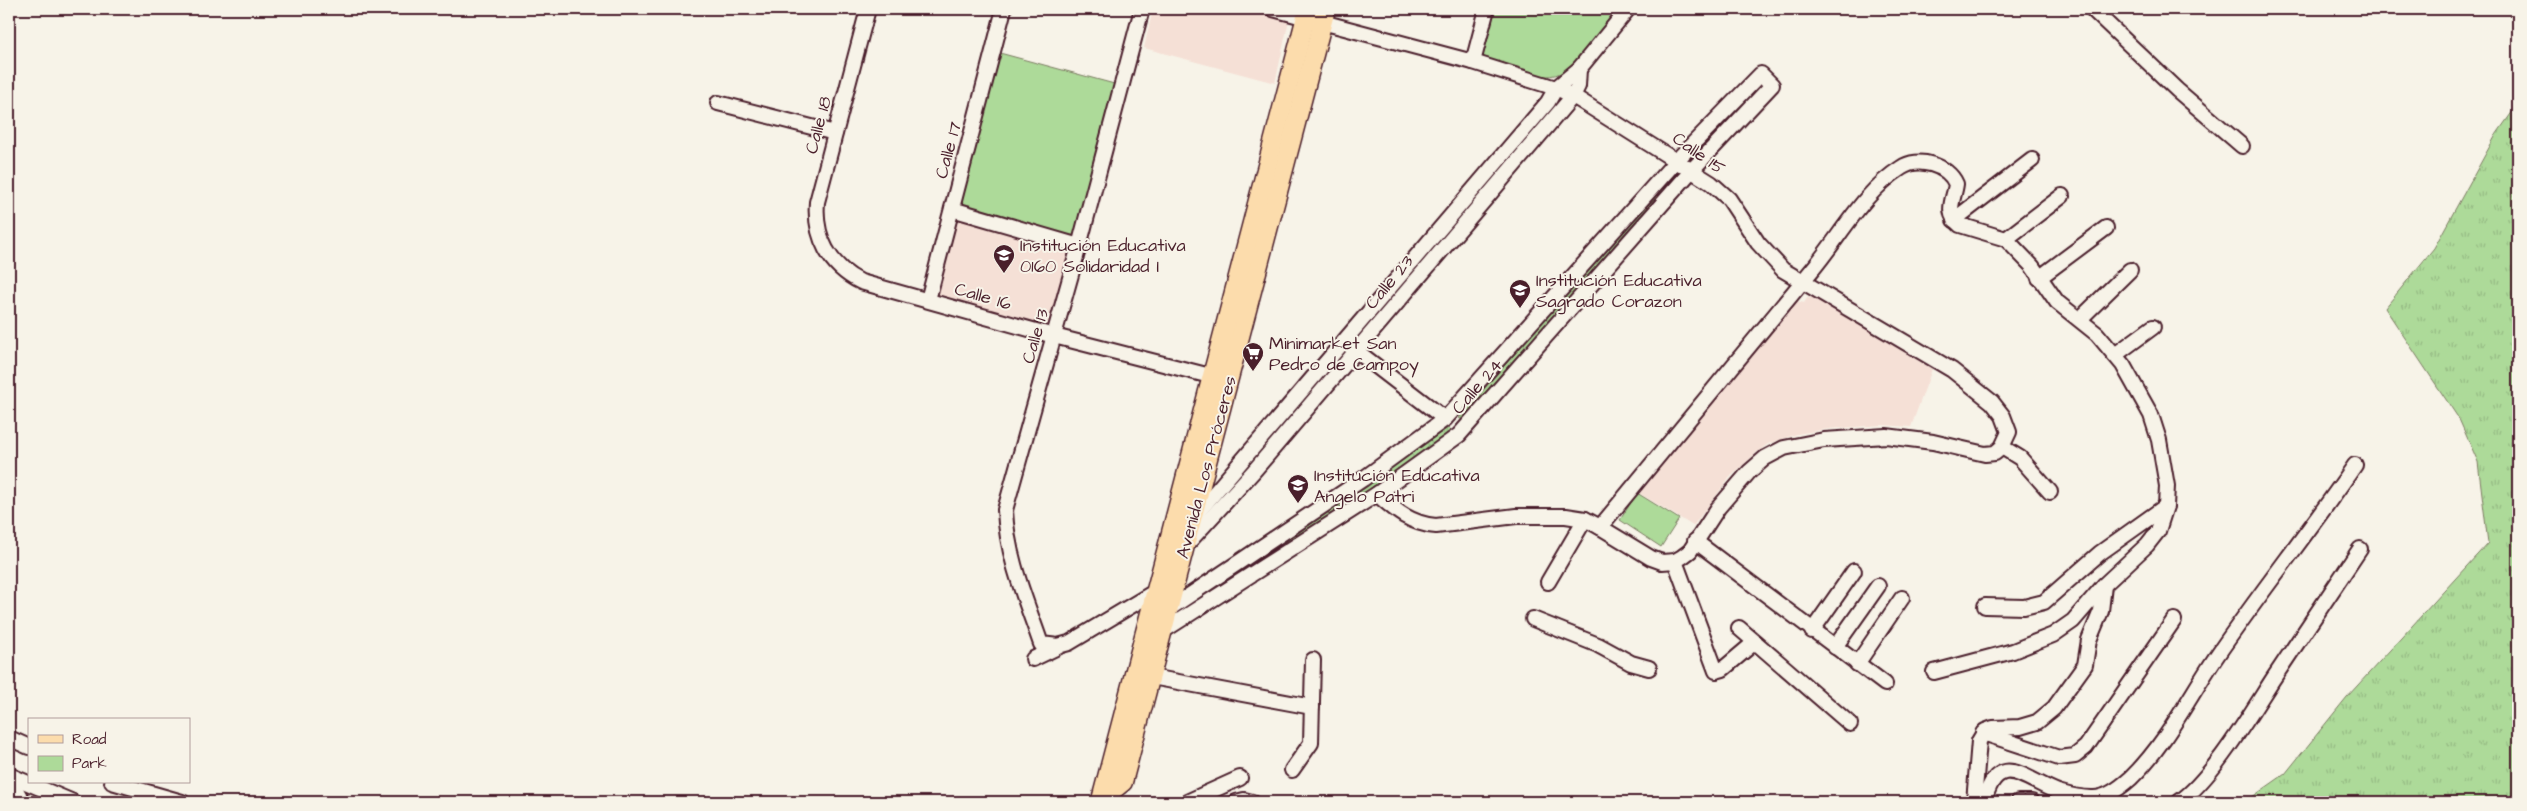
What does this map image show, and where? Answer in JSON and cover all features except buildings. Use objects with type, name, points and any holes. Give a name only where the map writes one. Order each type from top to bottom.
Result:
[{"type":"main road","name":"Avenida Los Próceres","points":[[1142,675],[1163,631],[1194,517],[1220,378],[1307,13]]},
{"type":"main road","name":"Avenida Los Próceres","points":[[1100,801],[1123,782],[1142,675],[1146,628],[1169,539],[1220,378],[1324,15]]},
{"type":"street","name":"Calle 18","points":[[826,251],[820,238],[816,214],[817,202],[868,9]]},
{"type":"street","name":"Calle 17","points":[[928,300],[1004,9]]},
{"type":"street","name":"Calle 13","points":[[1064,645],[1042,644],[1012,562],[1006,539],[1004,510],[1079,246],[1142,9]]},
{"type":"street","name":"Calle 15","points":[[1273,9],[1324,15],[1556,88],[1573,96],[1677,160],[1729,199],[1772,260],[1802,282],[1952,370],[1986,396],[2008,425],[2007,439],[1999,450]]},
{"type":"street","points":[[1473,62],[1487,9]]},
{"type":"street","name":"Calle 23","points":[[1194,517],[1343,340],[1548,102],[1556,88],[1579,69],[1628,9]]},
{"type":"street","points":[[2092,9],[2177,90],[2242,146]]},
{"type":"street","name":"Calle 23","points":[[1186,544],[1253,472],[1573,96],[1578,86],[1579,69]]},
{"type":"street","name":"Calle 24","points":[[1163,631],[1377,494],[1460,435],[1692,170],[1772,85],[1762,74],[1677,160],[1445,419],[1363,479],[1169,609]]},
{"type":"street","points":[[718,103],[835,132]]},
{"type":"street","points":[[1954,220],[2032,160]]},
{"type":"street","points":[[1600,526],[1876,190],[1907,164],[1924,163],[1942,168],[1950,174],[1956,184],[1950,207],[1954,220],[1960,225],[2006,239],[2032,266],[2057,302],[2097,334],[2115,355],[2151,415],[2160,440],[2167,486],[2166,506],[2158,531],[2147,545],[2104,585],[2073,621],[2053,636],[2013,651],[1934,672]]},
{"type":"street","points":[[2006,239],[2062,196]]},
{"type":"street","points":[[952,209],[1079,246]]},
{"type":"street","points":[[2039,278],[2106,228]]},
{"type":"street","name":"Calle 16","points":[[826,251],[846,274],[861,282],[1054,336],[1220,378]]},
{"type":"street","points":[[2080,319],[2130,270]]},
{"type":"street","points":[[2115,355],[2153,327]]},
{"type":"street","points":[[1343,340],[1445,419]]},
{"type":"street","points":[[1377,494],[1409,520],[1423,525],[1436,526],[1541,515],[1585,519],[1600,526],[1650,558],[1662,562],[1676,561],[1690,551],[1718,508],[1765,458],[1784,448],[1824,440],[1886,436],[1934,442],[1976,453],[1999,450],[2020,458],[2050,492]]},
{"type":"street","points":[[1984,802],[1992,780],[2000,772],[2009,770],[2018,771],[2059,792],[2094,798],[2110,793],[2132,777],[2156,749],[2218,654],[2356,465]]},
{"type":"street","points":[[1985,606],[2024,607],[2044,602],[2100,553],[2166,506]]},
{"type":"street","points":[[1176,513],[1194,517]]},
{"type":"street","points":[[1548,582],[1585,519]]},
{"type":"street","points":[[1169,539],[1186,544]]},
{"type":"street","points":[[1696,541],[1884,684]]},
{"type":"street","points":[[2179,802],[2187,797],[2241,728],[2360,549]]},
{"type":"street","points":[[1676,561],[1716,671],[1724,669],[1755,642]]},
{"type":"street","points":[[1812,631],[1854,571]]},
{"type":"street","points":[[1974,802],[1977,749],[1983,733],[1993,728],[2020,727],[2037,722],[2054,708],[2085,665],[2090,640],[2101,611],[2104,585]]},
{"type":"street","points":[[1835,647],[1878,586]]},
{"type":"street","points":[[1857,664],[1902,598]]},
{"type":"street","points":[[1033,659],[1154,599],[1169,609]]},
{"type":"street","points":[[1533,619],[1598,645],[1631,663],[1649,668]]},
{"type":"street","points":[[1983,733],[2059,758],[2074,756],[2086,747],[2174,620]]},
{"type":"street","points":[[1146,628],[1163,631]]},
{"type":"street","points":[[1739,628],[1850,724]]},
{"type":"street","points":[[1292,770],[1311,743],[1313,660]]},
{"type":"street","points":[[1142,675],[1312,707]]},
{"type":"street","points":[[9,738],[28,747]]},
{"type":"street","points":[[9,777],[23,802]]},
{"type":"street","points":[[9,777],[73,802]]},
{"type":"street","points":[[1187,802],[1240,778]]},
{"type":"street","points":[[119,784],[182,802]]},
{"type":"street","points":[[1236,802],[1244,800],[1252,802]]},
{"type":"street","points":[[2018,802],[2032,802]]},
{"type":"shaded area","points":[[1153,9],[1248,9],[1289,20],[1275,83],[1144,48]]},
{"type":"shaded area","name":"Institución Educativa 0160 Solidaridad I","points":[[958,217],[1070,251],[1049,327],[937,297]]},
{"type":"shaded area","points":[[1814,297],[1932,369],[1911,427],[1882,425],[1829,429],[1797,434],[1768,444],[1731,476],[1693,526],[1637,492],[1790,299],[1804,303],[1807,298]]},
{"type":"green space","points":[[1491,9],[1617,9],[1570,67],[1555,75],[1534,76],[1478,60]]},
{"type":"green space","points":[[996,52],[1118,85],[1078,241],[958,206]]},
{"type":"green space","points":[[2518,104],[2518,802],[2245,802],[2285,774],[2347,697],[2488,543],[2478,462],[2459,419],[2385,308],[2434,248],[2496,135]]},
{"type":"green space","points":[[1551,105],[1554,108],[1356,345],[1348,339]]},
{"type":"green space","points":[[1678,165],[1685,171],[1467,423],[1459,418]]},
{"type":"green space","points":[[1343,345],[1349,350],[1253,464],[1246,458]]},
{"type":"green space","points":[[1448,428],[1456,434],[1320,527],[1174,616],[1176,610]]},
{"type":"green space","points":[[1637,493],[1679,519],[1661,547],[1620,520]]},
{"type":"place","name":"Institución Educativa 0160 Solidaridad I","points":[[1004,274]]},
{"type":"place","name":"Institución Educativa Sagrado Corazon","points":[[1520,309]]},
{"type":"place","name":"Minimarket San Pedro de Campoy","points":[[1253,372]]},
{"type":"place","name":"Institución Educativa Angelo Patri","points":[[1298,504]]}]
